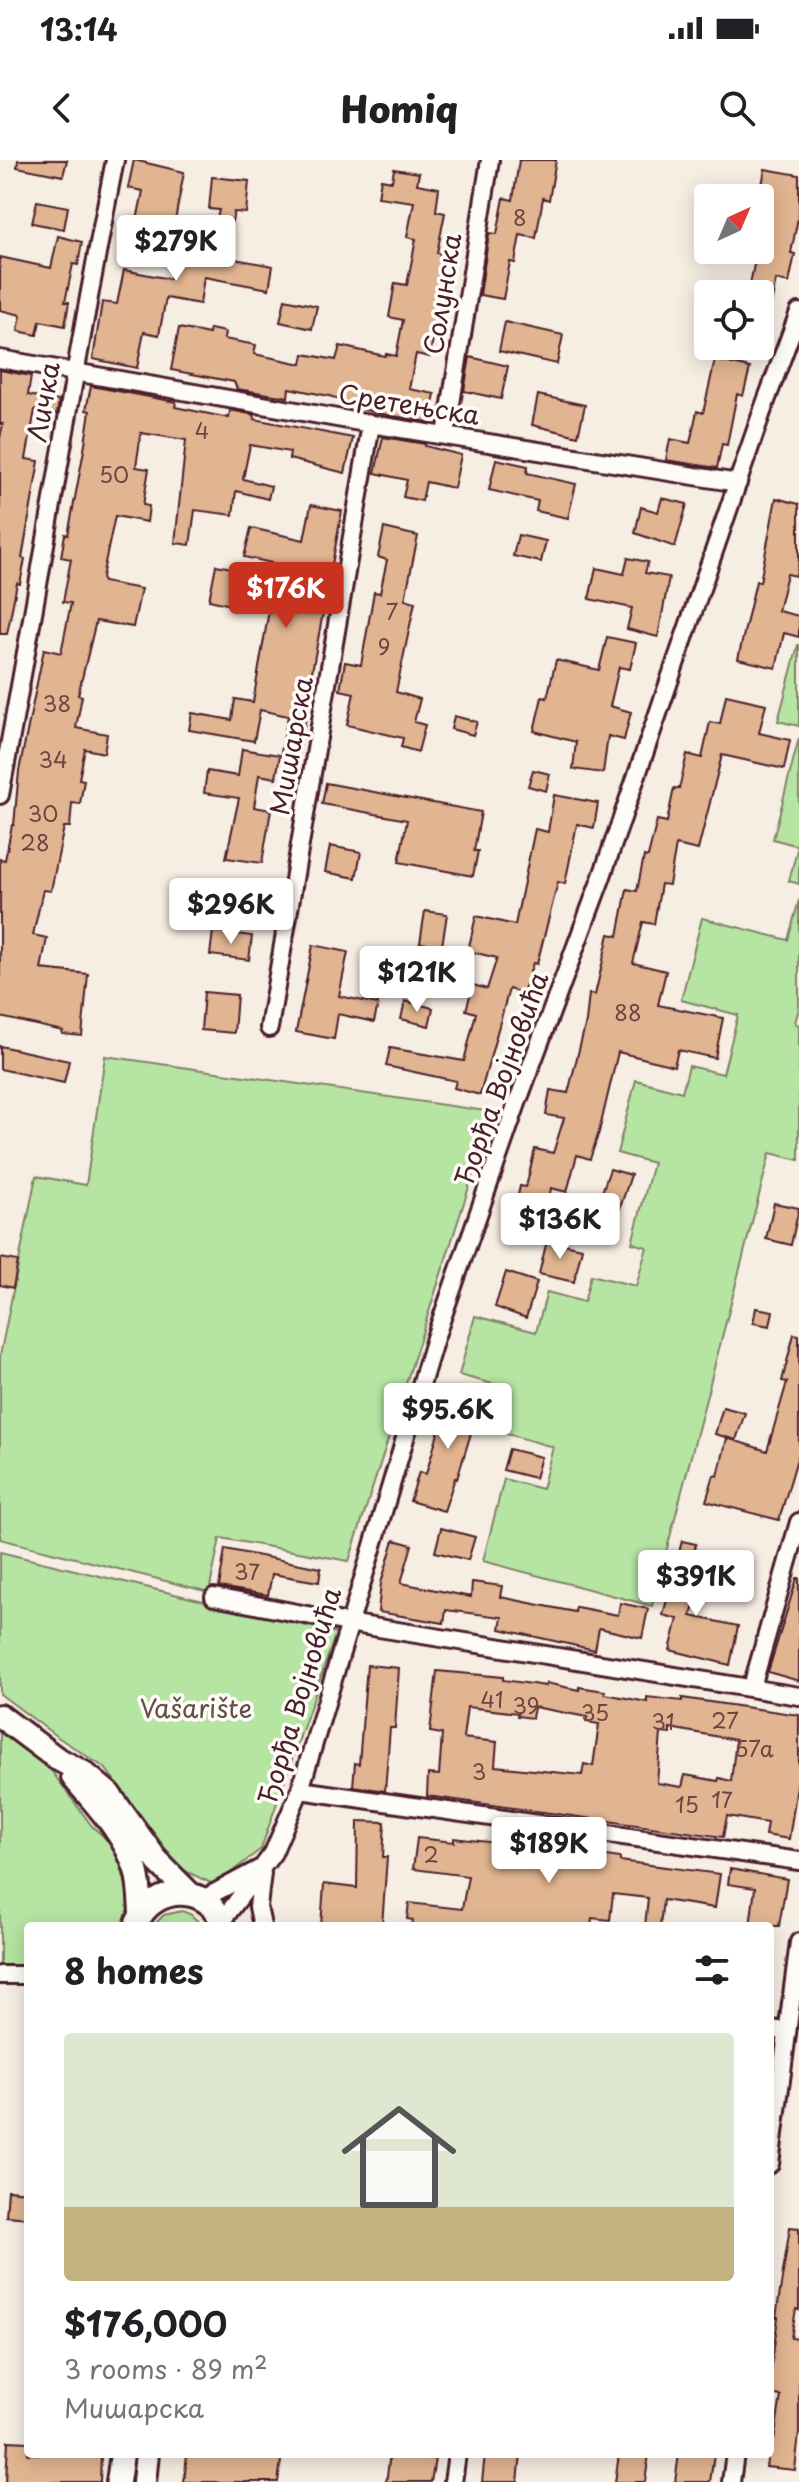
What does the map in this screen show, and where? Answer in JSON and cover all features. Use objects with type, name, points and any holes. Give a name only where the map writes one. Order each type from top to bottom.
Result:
[{"type":"main road","points":[[0,1716],[56,1758],[84,1773],[109,1794],[158,1862],[217,1913],[222,1922]]},
{"type":"main road","points":[[56,1758],[121,1838],[136,1869],[138,1920]]},
{"type":"main road","points":[[138,1920],[151,1903],[162,1896],[196,1896]]},
{"type":"main road","points":[[118,2482],[121,2458]]},
{"type":"main road","points":[[144,2482],[147,2458]]},
{"type":"street","name":"Личка","points":[[0,795],[37,596],[73,372],[115,160]]},
{"type":"street","name":"Солунска","points":[[446,435],[490,160]]},
{"type":"street","name":"Ђорђа Војновића","points":[[224,1922],[273,1853],[300,1790],[435,1338],[516,1106],[601,879],[799,312]]},
{"type":"street","name":"Сретењска","points":[[0,359],[371,424],[738,483]]},
{"type":"street","name":"Мишарска","points":[[269,1028],[371,424]]},
{"type":"street","points":[[752,1687],[799,1522]]},
{"type":"street","points":[[214,1597],[348,1623],[799,1696]]},
{"type":"street","points":[[300,1790],[799,1861]]},
{"type":"street","points":[[196,1896],[264,1866]]},
{"type":"street","points":[[261,1922],[258,1896],[264,1866]]},
{"type":"street","points":[[774,2097],[778,2030],[797,1975],[799,1942]]},
{"type":"street","points":[[0,1975],[24,1975]]},
{"type":"street","points":[[453,2482],[456,2458]]},
{"type":"street","points":[[731,2482],[734,2458]]},
{"type":"green space","points":[[799,645],[799,726],[778,721]]},
{"type":"green space","points":[[799,738],[799,884],[789,881],[798,846],[773,839]]},
{"type":"green space","points":[[799,900],[799,1008],[795,1023],[799,1025],[799,1160],[770,1153],[652,1606],[483,1561],[504,1479],[542,1489],[553,1447],[493,1430],[504,1387],[459,1375],[475,1316],[536,1332],[547,1292],[584,1302],[591,1275],[636,1286],[647,1247],[632,1243],[653,1163],[617,1153],[636,1080],[682,1092],[689,1066],[723,1074],[738,1015],[681,1000],[702,918],[788,940]]},
{"type":"green space","points":[[105,1056],[493,1112],[349,1561],[220,1538],[209,1592],[0,1539],[0,1356],[36,1176],[86,1185]]},
{"type":"green space","name":"Vašarište","points":[[0,1552],[336,1633],[261,1849],[215,1885],[181,1869],[105,1768],[0,1694]]},
{"type":"green space","points":[[0,1730],[50,1769],[92,1826],[115,1847],[129,1895],[129,1911],[124,1922],[24,1922],[24,1975],[0,1975]]},
{"type":"green space","points":[[182,1911],[199,1922],[157,1922],[164,1915]]},
{"type":"building","points":[[18,160],[67,160],[63,176],[17,167]]},
{"type":"building","points":[[134,160],[184,172],[172,237],[135,230],[143,191],[128,188]]},
{"type":"building","points":[[519,160],[556,160],[549,200],[543,198],[536,238],[520,235],[515,263],[510,262],[503,299],[480,295],[489,233],[497,234],[504,198],[513,200]]},
{"type":"building","points":[[394,169],[419,173],[417,184],[439,188],[436,211],[445,213],[437,253],[443,254],[430,357],[416,354],[409,389],[435,394],[429,422],[357,408],[358,405],[329,396],[289,388],[288,397],[237,389],[234,382],[171,370],[179,328],[209,334],[210,329],[225,332],[224,339],[256,345],[254,354],[302,364],[304,354],[336,360],[340,346],[396,356],[403,320],[389,317],[395,283],[407,285],[416,239],[407,237],[414,202],[378,197],[381,179],[392,181]]},
{"type":"building","points":[[765,169],[799,175],[799,213],[789,283],[776,280],[774,290],[774,280],[751,280],[754,264],[774,264],[774,184],[762,184]]},
{"type":"building","points":[[212,177],[249,181],[246,213],[234,212],[224,257],[273,266],[269,289],[204,277],[200,304],[166,298],[159,335],[144,332],[137,368],[93,359],[102,302],[117,304],[124,270],[170,279],[176,248],[209,254],[219,210],[209,209]]},
{"type":"building","points":[[37,201],[68,207],[64,229],[32,223]]},
{"type":"building","points":[[58,236],[82,242],[78,265],[73,264],[65,302],[69,302],[65,326],[40,321],[37,335],[18,331],[21,315],[0,310],[0,257],[51,268]]},
{"type":"building","points":[[285,299],[317,306],[312,329],[280,322]]},
{"type":"building","points":[[505,322],[563,335],[557,364],[499,351]]},
{"type":"building","points":[[470,357],[508,366],[501,399],[464,391]]},
{"type":"building","points":[[715,360],[750,368],[743,396],[737,394],[727,445],[722,444],[717,468],[666,460],[670,439],[690,443],[697,411],[703,413]]},
{"type":"building","points":[[0,370],[31,376],[28,395],[59,401],[57,414],[35,410],[26,459],[39,461],[22,558],[25,559],[7,634],[0,634],[0,438],[3,424],[0,424]]},
{"type":"building","points":[[91,386],[176,402],[175,407],[229,418],[230,410],[255,415],[254,419],[353,438],[345,473],[289,459],[290,452],[250,445],[243,479],[271,486],[268,499],[236,491],[233,515],[195,510],[190,545],[175,543],[186,440],[141,433],[136,467],[149,469],[143,505],[149,506],[147,522],[115,516],[102,577],[103,582],[141,589],[133,627],[96,621],[78,695],[82,696],[76,728],[107,734],[104,753],[85,749],[79,779],[84,780],[80,804],[72,803],[70,827],[64,827],[51,891],[43,890],[33,935],[47,938],[41,969],[88,974],[82,1036],[62,1034],[63,1031],[0,1017],[0,859],[5,860],[14,825],[19,771],[44,649],[61,653],[71,603],[63,602],[71,559],[61,557],[84,450]]},
{"type":"building","points":[[538,395],[585,405],[578,436],[532,425]]},
{"type":"building","points":[[383,437],[425,444],[461,455],[454,488],[426,482],[422,501],[403,497],[407,480],[375,473]]},
{"type":"building","points":[[496,459],[528,466],[527,473],[576,484],[568,518],[536,511],[538,501],[489,490]]},
{"type":"building","points":[[662,498],[687,504],[675,547],[635,533],[641,507],[658,512]]},
{"type":"building","points":[[776,498],[799,504],[799,562],[796,576],[787,574],[778,611],[799,616],[799,637],[784,633],[776,668],[738,659],[756,581],[760,582]]},
{"type":"building","points":[[311,505],[342,511],[298,756],[281,752],[288,716],[260,710],[254,741],[189,730],[192,713],[232,720],[235,699],[253,702],[277,564],[244,557],[251,528],[304,540]]},
{"type":"building","points":[[384,528],[418,536],[405,599],[415,602],[396,692],[420,699],[414,722],[425,725],[418,752],[401,747],[403,738],[347,725],[354,693],[340,690],[345,662],[361,665],[374,592],[380,593],[387,560],[378,557]]},
{"type":"building","points":[[518,535],[546,541],[541,562],[513,556]]},
{"type":"building","points":[[628,558],[648,562],[645,573],[669,577],[658,637],[627,629],[632,608],[589,599],[596,568],[624,574]]},
{"type":"building","points":[[216,565],[243,570],[236,606],[209,600]]},
{"type":"building","points":[[607,637],[636,643],[630,669],[619,667],[610,706],[631,712],[624,740],[608,736],[603,773],[573,769],[576,742],[534,731],[542,697],[547,698],[556,660],[599,670]]},
{"type":"building","points":[[726,695],[766,704],[759,733],[790,740],[784,769],[722,755],[698,850],[676,845],[669,885],[661,884],[654,924],[643,922],[633,963],[666,971],[658,1005],[723,1018],[715,1058],[678,1050],[674,1066],[618,1052],[590,1159],[577,1155],[567,1192],[551,1188],[545,1220],[514,1214],[520,1186],[526,1187],[535,1149],[553,1153],[564,1118],[546,1115],[550,1090],[568,1093],[586,1022],[589,994],[595,995],[609,934],[618,936],[627,889],[637,891],[644,856],[648,857],[657,820],[667,822],[674,788],[679,789],[687,754],[702,758],[710,722],[720,724]]},
{"type":"building","points":[[454,716],[477,722],[473,735],[451,729]]},
{"type":"building","points":[[242,749],[280,755],[276,778],[259,775],[254,807],[271,810],[262,863],[226,858],[239,798],[204,793],[207,771],[238,776]]},
{"type":"building","points":[[533,770],[550,774],[546,791],[528,786]]},
{"type":"building","points":[[326,783],[481,812],[473,876],[399,862],[407,820],[322,804]]},
{"type":"building","points":[[554,795],[598,803],[594,828],[577,824],[565,884],[558,882],[537,964],[533,963],[523,993],[509,989],[480,1095],[454,1088],[456,1081],[386,1066],[390,1048],[464,1061],[476,1013],[466,1010],[473,985],[487,989],[497,958],[468,951],[476,916],[515,925],[535,829],[548,832]]},
{"type":"building","points":[[330,846],[361,852],[356,878],[325,872]]},
{"type":"building","points":[[425,911],[447,914],[442,946],[420,943]]},
{"type":"building","points":[[213,931],[252,936],[249,960],[210,955]]},
{"type":"building","points":[[313,945],[348,952],[339,996],[378,1004],[374,1022],[338,1014],[334,1039],[296,1032]]},
{"type":"building","points":[[204,992],[237,995],[234,1033],[201,1030]]},
{"type":"building","points":[[405,1001],[433,1008],[429,1026],[401,1019]]},
{"type":"building","points":[[0,1046],[69,1061],[64,1083],[0,1069]]},
{"type":"building","points":[[610,1169],[631,1175],[619,1211],[598,1204]]},
{"type":"building","points":[[774,1203],[799,1208],[791,1245],[766,1239]]},
{"type":"building","points":[[547,1240],[582,1248],[574,1282],[539,1274]]},
{"type":"building","points":[[0,1258],[18,1261],[13,1288],[0,1285]]},
{"type":"building","points":[[506,1272],[537,1282],[526,1318],[495,1307]]},
{"type":"building","points":[[756,1308],[773,1311],[770,1326],[753,1323]]},
{"type":"building","points":[[794,1334],[799,1335],[799,1452],[779,1520],[706,1501],[714,1475],[718,1476],[727,1438],[767,1451],[787,1382],[782,1381]]},
{"type":"building","points":[[451,1389],[482,1397],[444,1511],[410,1501],[419,1472],[426,1474]]},
{"type":"building","points":[[723,1407],[745,1413],[736,1440],[715,1434]]},
{"type":"building","points":[[509,1449],[541,1457],[535,1478],[503,1470]]},
{"type":"building","points":[[441,1528],[475,1537],[468,1560],[435,1552]]},
{"type":"building","points":[[394,1540],[412,1545],[401,1583],[471,1597],[472,1582],[502,1586],[500,1597],[575,1612],[576,1607],[618,1615],[620,1603],[648,1609],[642,1638],[599,1628],[595,1650],[500,1629],[502,1617],[446,1610],[444,1623],[378,1612],[381,1583]]},
{"type":"building","points":[[682,1541],[696,1544],[685,1586],[698,1590],[691,1616],[738,1626],[730,1665],[670,1650],[678,1619],[663,1615]]},
{"type":"building","points":[[225,1549],[321,1568],[319,1582],[272,1574],[268,1595],[219,1587]]},
{"type":"building","points":[[799,1578],[799,1681],[768,1672]]},
{"type":"building","points":[[367,1665],[399,1668],[395,1728],[390,1728],[385,1791],[353,1786],[355,1763],[359,1764]]},
{"type":"building","points":[[437,1671],[503,1677],[503,1680],[546,1686],[546,1683],[579,1690],[579,1687],[647,1702],[647,1697],[682,1701],[682,1698],[799,1715],[799,1773],[789,1839],[765,1835],[767,1823],[727,1816],[723,1837],[427,1796],[428,1774],[439,1775],[442,1734],[430,1732]],"holes":[[[467,1707],[518,1713],[517,1716],[532,1718],[534,1707],[587,1717],[586,1722],[599,1724],[593,1766],[584,1764],[582,1775],[495,1766],[497,1742],[463,1738]],[[670,1728],[736,1740],[731,1781],[685,1775],[682,1787],[657,1783],[661,1733],[670,1734]]]},
{"type":"building","points":[[358,1821],[385,1822],[383,1857],[387,1857],[382,1922],[321,1922],[324,1884],[357,1888]]},
{"type":"building","points":[[417,1838],[454,1842],[454,1838],[593,1854],[620,1858],[620,1861],[720,1874],[715,1908],[663,1900],[660,1922],[645,1922],[648,1898],[613,1894],[610,1920],[413,1922],[407,1919],[409,1903],[462,1909],[468,1876],[413,1869]]},
{"type":"building","points":[[730,1869],[787,1879],[779,1926],[774,1926],[774,1922],[751,1922],[755,1888],[728,1884]]},
{"type":"building","points":[[8,2190],[24,2192],[24,2218],[6,2216]]},
{"type":"building","points":[[790,2227],[799,2228],[799,2310],[796,2309],[791,2338],[799,2339],[799,2433],[795,2470],[766,2467],[767,2458],[774,2458],[781,2396],[774,2395],[776,2317]]},
{"type":"building","points":[[8,2441],[24,2442],[24,2458],[101,2458],[100,2482],[6,2482]]},
{"type":"building","points":[[187,2458],[281,2458],[278,2482],[184,2482]]},
{"type":"building","points":[[389,2458],[435,2459],[431,2482],[386,2482]]},
{"type":"building","points":[[485,2458],[521,2458],[518,2482],[482,2482]]},
{"type":"building","points":[[618,2458],[648,2458],[645,2482],[615,2482]]},
{"type":"building","points":[[678,2458],[713,2458],[710,2482],[675,2482]]}]
